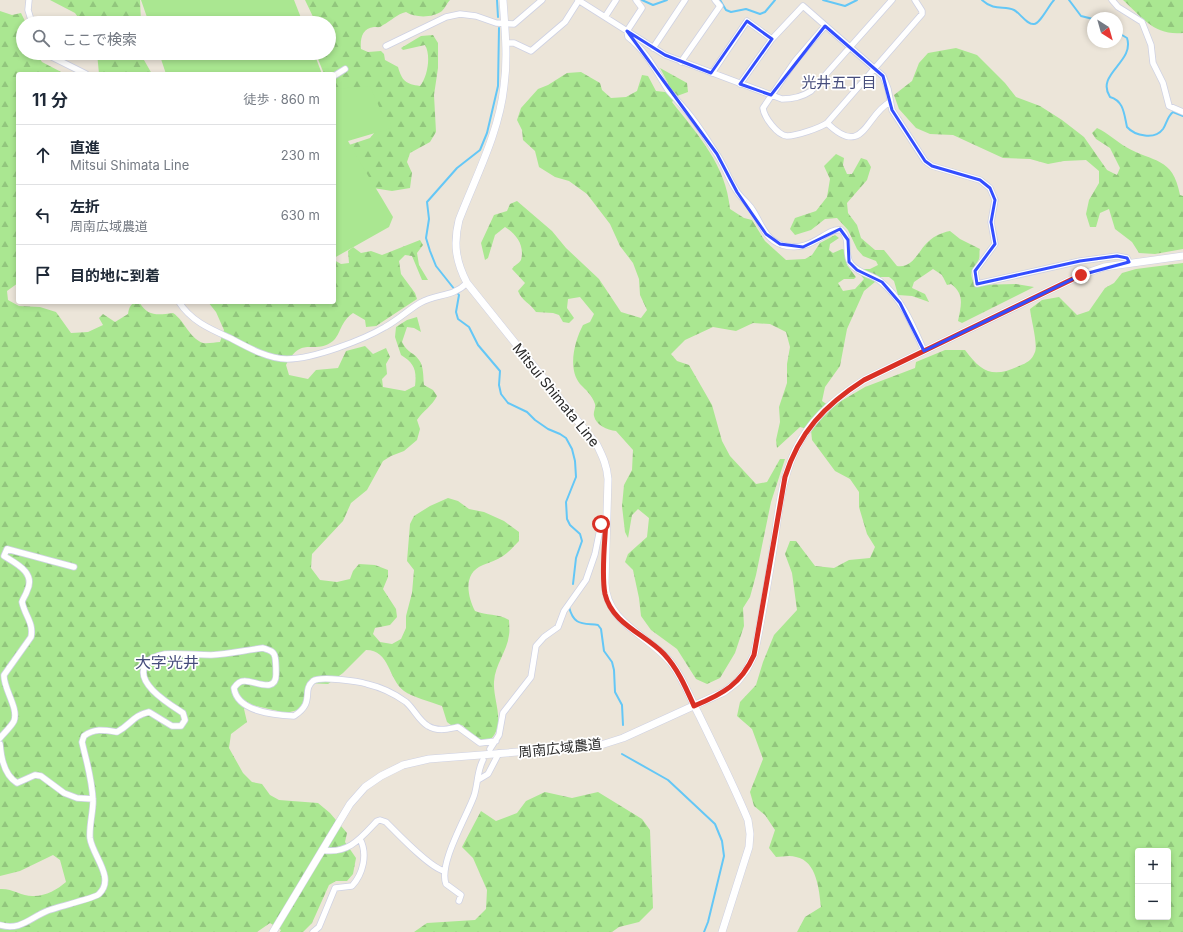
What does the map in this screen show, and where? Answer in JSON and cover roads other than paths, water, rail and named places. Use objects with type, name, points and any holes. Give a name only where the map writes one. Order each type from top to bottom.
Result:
[{"type":"street","points":[[29,0],[28,10],[30,16]]},
{"type":"street","name":"Mitsui Shimata Line","points":[[503,0],[506,43],[504,87],[500,113],[456,233],[456,255],[459,268],[467,284],[597,446],[606,466],[608,497],[606,520],[605,594],[610,606],[626,624],[654,644],[664,654],[681,677],[748,820],[750,834],[746,861],[722,932]]},
{"type":"street","points":[[386,46],[446,17],[460,14],[476,16],[496,23],[514,24],[542,0]]},
{"type":"street","points":[[506,43],[514,43],[531,51],[564,22],[578,0],[653,48],[681,62],[772,95],[790,99],[801,97],[811,91],[892,0]]},
{"type":"street","points":[[605,17],[616,0]]},
{"type":"street","points":[[636,0],[642,8],[627,31],[628,37],[638,44],[654,65],[668,90],[685,108],[717,154],[737,192],[750,207],[766,234],[773,241],[780,244],[791,247],[802,247],[832,232],[841,230],[848,240],[849,262],[857,270],[882,282],[900,303],[924,351]]},
{"type":"street","points":[[653,48],[685,0]]},
{"type":"street","points":[[681,62],[720,6],[715,0]]},
{"type":"street","points":[[825,26],[795,61],[763,108],[764,112],[781,133],[788,136],[812,130],[827,123],[922,14],[922,11],[915,0]]},
{"type":"street","points":[[1112,0],[1118,7],[1142,22],[1151,45],[1153,63],[1163,83],[1169,106],[1183,112]]},
{"type":"street","points":[[740,84],[772,39],[803,6],[883,76],[896,117],[925,161],[932,166],[980,180],[986,184],[994,196],[991,222],[995,244],[975,271],[977,284],[1080,261],[1117,256],[1127,258],[1129,262]]},
{"type":"street","points":[[712,73],[747,21],[772,39]]},
{"type":"street","points":[[58,60],[82,72]]},
{"type":"street","points":[[336,75],[345,69]]},
{"type":"street","points":[[827,123],[841,134],[849,136],[858,135],[890,102]]},
{"type":"street","name":"周南広域農道","points":[[273,932],[350,804],[365,788],[381,776],[403,765],[429,759],[602,745],[644,730],[724,692],[737,682],[748,669],[754,655],[785,477],[790,460],[801,439],[825,408],[845,392],[864,380],[1081,275],[1104,267],[1129,262],[1183,256]]},
{"type":"street","points":[[181,304],[193,319],[212,330],[272,357],[287,359],[325,351],[368,336],[386,327],[421,302],[432,298],[454,294],[467,284]]},
{"type":"street","points":[[490,749],[496,741],[503,713],[531,677],[536,646],[544,637],[558,627],[564,611],[586,580],[595,554],[601,524],[606,520]]},
{"type":"street","points":[[0,738],[14,720],[14,711],[4,681],[4,675],[31,637],[32,630],[31,621],[24,612],[22,602],[28,590],[28,575],[25,569],[4,556],[7,550],[74,567]]},
{"type":"street","points":[[0,925],[12,927],[19,926],[47,911],[80,899],[97,896],[101,893],[105,878],[90,838],[93,799],[89,763],[82,742],[84,736],[92,730],[117,732],[124,728],[138,714],[149,712],[172,726],[181,726],[185,720],[183,713],[166,702],[148,684],[144,675],[145,665],[151,659],[164,654],[212,655],[263,648],[271,650],[275,656],[276,678],[272,684],[267,686],[244,681],[237,683],[234,688],[234,693],[247,707],[294,716],[303,710],[307,703],[308,687],[314,680],[324,678],[366,683],[381,688],[404,701],[427,726],[443,730],[458,727],[480,743],[496,741]]},
{"type":"street","points":[[0,744],[1,755],[7,774],[17,783],[35,776],[41,776],[64,793],[77,798],[93,799]]},
{"type":"street","points":[[478,780],[488,774],[499,754]]},
{"type":"street","points":[[459,901],[460,895],[446,884],[444,871],[457,834],[475,794],[480,767],[483,760]]},
{"type":"street","points":[[322,850],[343,851],[360,839],[377,821],[380,820],[386,822],[422,856],[440,870],[444,871]]},
{"type":"street","points":[[313,932],[319,927],[332,892],[335,888],[347,888],[357,880],[361,873],[364,859],[364,848],[360,839]]},
{"type":"waterway","points":[[497,0],[498,17]]},
{"type":"waterway","points":[[642,0],[653,5],[667,0]]},
{"type":"waterway","points":[[720,0],[726,10],[731,12],[746,9],[760,14],[765,12],[775,0]]},
{"type":"waterway","points":[[823,0],[845,6],[857,0]]},
{"type":"waterway","points":[[982,0],[991,6],[1014,10],[1031,24],[1036,23],[1042,18],[1054,0]]},
{"type":"waterway","points":[[1069,0],[1081,16],[1087,18]]},
{"type":"waterway","points":[[499,28],[498,86],[487,133],[480,150],[457,168],[427,202],[429,219],[426,238],[436,266],[459,295],[456,312],[458,319],[469,327],[478,345],[500,371],[499,385],[501,394],[508,403],[527,412],[548,429],[566,438],[572,449],[575,461],[576,477],[566,502],[567,519],[570,525],[580,534],[582,541],[576,558],[573,584]]},
{"type":"waterway","points":[[1123,36],[1127,38],[1128,46],[1126,54],[1107,81],[1107,89],[1110,97],[1115,99],[1121,105],[1127,127],[1135,133],[1150,136],[1155,135],[1163,129],[1169,116],[1173,112],[1183,116]]},
{"type":"waterway","points":[[569,607],[573,618],[576,621],[598,625],[601,629],[604,651],[612,662],[614,670],[615,692],[622,705],[623,725]]},
{"type":"waterway","points":[[622,754],[668,780],[715,824],[722,841],[724,856],[708,922],[704,932]]},
{"type":"district","name":"光井五丁目","points":[[839,83]]},
{"type":"district","name":"大字光井","points":[[167,662]]}]
